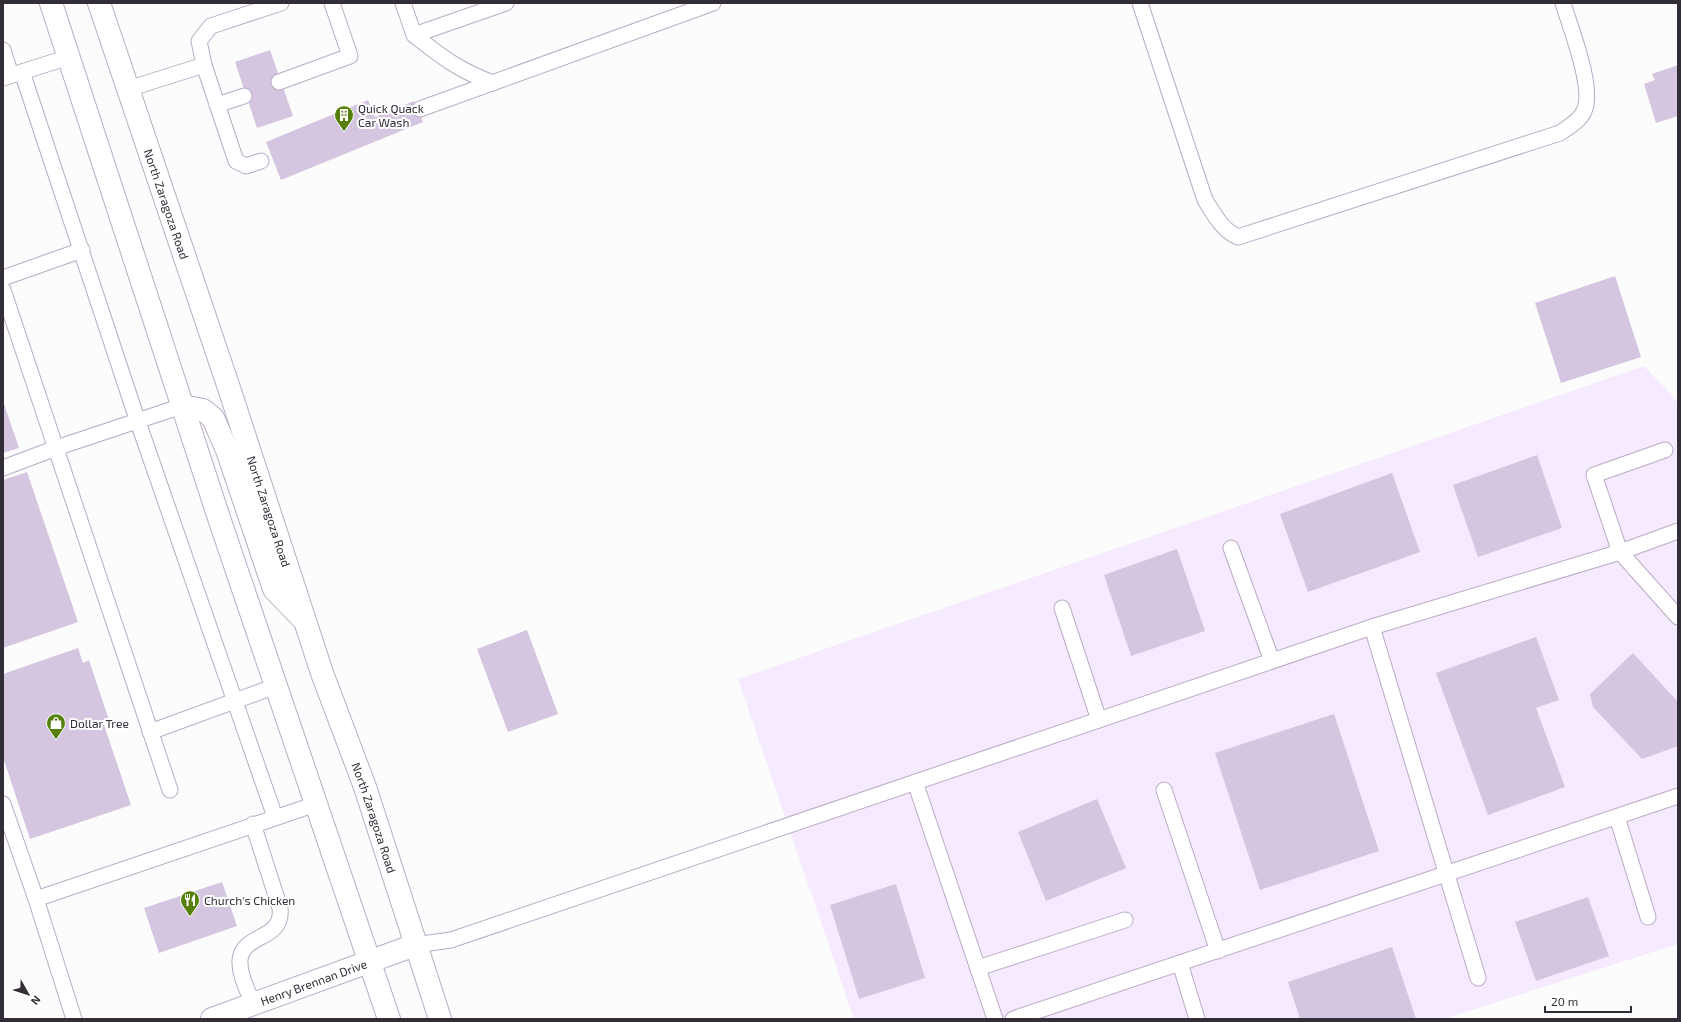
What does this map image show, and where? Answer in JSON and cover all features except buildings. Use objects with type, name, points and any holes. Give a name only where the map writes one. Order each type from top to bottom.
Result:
[{"type":"main road","points":[[51,3],[182,406],[389,1019]]},
{"type":"main road","name":"North Zaragoza Road","points":[[99,3],[229,388],[322,673],[365,787],[440,1019]]},
{"type":"main road","points":[[182,406],[203,410],[213,418],[226,450],[274,589],[305,620]]},
{"type":"main road","name":"Henry Brennan Drive","points":[[215,1018],[415,945]]},
{"type":"lane","points":[[261,161],[246,166],[236,161],[204,65],[199,41],[211,26],[281,3]]},
{"type":"lane","points":[[279,82],[350,56],[332,3]]},
{"type":"lane","points":[[403,3],[414,35],[446,61],[473,76],[493,83]]},
{"type":"lane","points":[[414,35],[506,3]]},
{"type":"lane","points":[[420,109],[713,3]]},
{"type":"lane","points":[[1140,3],[1206,200],[1218,221],[1229,233],[1238,237],[1560,134],[1584,111],[1587,101],[1586,79],[1563,3]]},
{"type":"lane","points":[[3,50],[82,250],[234,702],[275,817]]},
{"type":"lane","points":[[12,75],[68,57]]},
{"type":"lane","points":[[128,89],[204,65]]},
{"type":"lane","points":[[217,105],[244,96]]},
{"type":"lane","points":[[3,278],[82,250]]},
{"type":"lane","points":[[3,290],[170,790]]},
{"type":"lane","points":[[3,468],[138,419],[182,406]]},
{"type":"lane","points":[[1665,450],[1594,475],[1620,552],[1678,617]]},
{"type":"lane","points":[[415,945],[451,940],[1372,627],[1620,552],[1678,531]]},
{"type":"lane","points":[[1231,548],[1272,661]]},
{"type":"lane","points":[[1062,608],[1100,720]]},
{"type":"lane","points":[[1372,627],[1448,874],[1478,978]]},
{"type":"lane","points":[[150,732],[276,686]]},
{"type":"lane","points":[[915,782],[995,1019]]},
{"type":"lane","points":[[1164,790],[1218,951]]},
{"type":"lane","points":[[1013,1019],[1678,796]]},
{"type":"lane","points":[[3,804],[36,899],[74,1019]]},
{"type":"lane","points":[[36,899],[253,824],[316,804]]},
{"type":"lane","points":[[1617,817],[1648,918]]},
{"type":"lane","points":[[253,824],[280,908],[281,916],[277,925],[268,934],[252,940],[240,958],[241,970],[253,1004]]},
{"type":"lane","points":[[978,968],[1125,920]]},
{"type":"lane","points":[[1180,963],[1197,1019]]},
{"type":"shaded area","points":[[1644,366],[1678,402],[1678,944],[1444,1019],[854,1019],[738,679]]},
{"type":"place","name":"Quick Quack Car Wash","points":[[344,132]]},
{"type":"place","name":"Dollar Tree","points":[[56,740]]},
{"type":"place","name":"Church's Chicken","points":[[190,917]]}]
